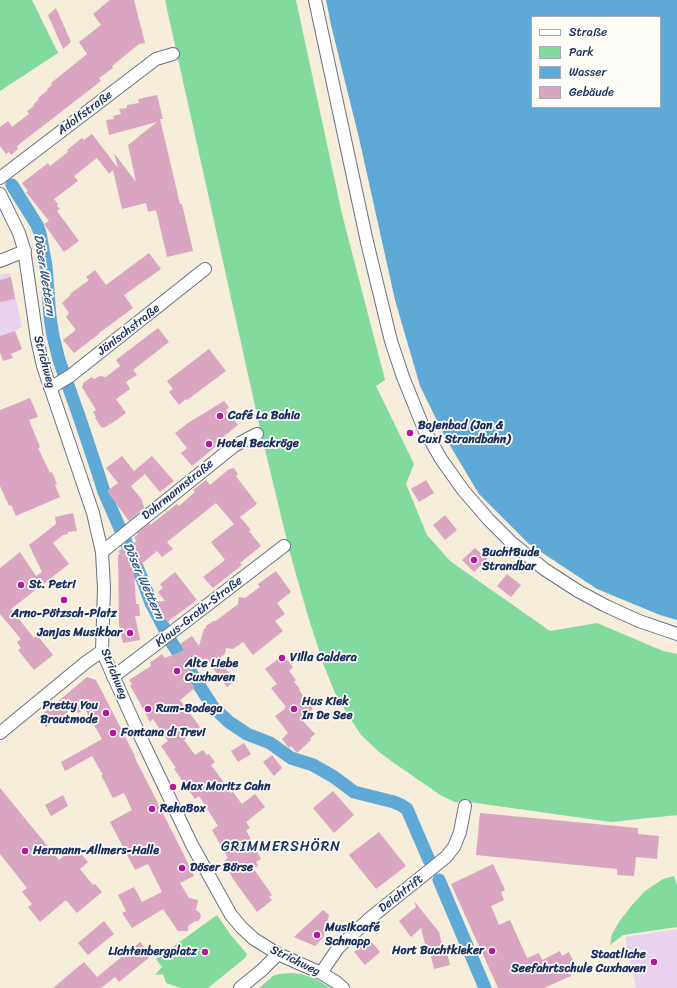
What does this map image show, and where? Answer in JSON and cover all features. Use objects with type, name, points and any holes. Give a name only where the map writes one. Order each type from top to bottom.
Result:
[{"type":"street","points":[[315,0],[367,242],[391,341],[403,377],[424,429],[441,459],[463,490],[488,519],[512,543],[544,569],[578,591],[606,606],[645,624],[677,634]]},
{"type":"street","name":"Adolfstraße","points":[[0,178],[156,59],[173,54]]},
{"type":"street","name":"Strichweg","points":[[0,194],[19,233],[25,251],[37,339],[43,366],[93,513],[102,552],[104,588],[102,651],[113,677],[192,845],[231,914],[242,928],[254,939],[278,954],[321,973],[343,988]]},
{"type":"street","points":[[0,261],[25,251]]},
{"type":"street","name":"Jänischstraße","points":[[50,388],[66,379],[205,269]]},
{"type":"street","name":"Dohrmannstraße","points":[[102,552],[234,446],[257,434]]},
{"type":"street","name":"Klaus-Groth-Straße","points":[[113,677],[284,546]]},
{"type":"street","points":[[0,733],[84,662],[102,651]]},
{"type":"street","name":"Deichtrift","points":[[321,973],[338,948],[369,919],[446,857],[454,847],[460,832],[465,806]]},
{"type":"street","points":[[240,988],[262,970],[278,954]]},
{"type":"shaded area","points":[[10,273],[22,327],[0,336],[0,275]]},
{"type":"shaded area","name":"Staatliche Seefahrtschule Cuxhaven","points":[[677,929],[677,988],[636,988],[625,937]]},
{"type":"green space","points":[[0,0],[32,0],[58,53],[0,91]]},
{"type":"green space","points":[[165,0],[296,0],[342,214],[385,380],[376,386],[414,464],[406,484],[427,535],[450,561],[550,631],[597,623],[663,651],[677,654],[677,815],[611,822],[469,802],[455,802],[442,796],[378,751],[361,735],[348,715],[335,693],[324,666],[290,553],[261,433]]},
{"type":"green space","points":[[674,876],[677,885],[677,927],[623,935],[610,945],[612,934],[632,905],[645,891],[663,879]]},
{"type":"green space","name":"Lichtenbergplatz","points":[[217,915],[230,934],[247,954],[245,958],[208,988],[181,988],[166,983],[163,974],[155,975],[162,967],[156,959]]},
{"type":"green space","points":[[291,973],[314,978],[331,988],[259,988],[273,976]]},
{"type":"water","points":[[326,0],[677,0],[677,620],[660,615],[597,589],[529,544],[479,494],[446,439],[420,386],[395,300],[359,138]]},
{"type":"building","points":[[110,0],[134,0],[145,43],[139,44],[112,66],[113,68],[99,78],[101,81],[17,146],[18,149],[11,155],[9,152],[6,154],[0,146],[0,127],[8,121],[12,127],[29,114],[27,111],[34,106],[33,105],[39,99],[38,98],[48,90],[47,89],[52,85],[51,83],[87,54],[79,42],[101,25],[93,14]]},
{"type":"building","points":[[56,8],[71,42],[63,49],[48,15]]},
{"type":"building","points":[[157,95],[163,119],[160,119],[180,204],[182,204],[193,251],[167,257],[156,210],[148,212],[146,203],[122,209],[113,170],[109,174],[97,158],[74,176],[78,181],[54,199],[60,209],[57,211],[79,241],[64,252],[44,224],[49,221],[26,192],[28,191],[22,183],[48,163],[50,166],[68,152],[67,150],[82,138],[84,140],[92,134],[118,168],[114,153],[136,182],[128,145],[157,122],[109,135],[106,120],[114,119],[113,116],[121,114],[119,109],[127,108],[127,105],[139,103],[138,99]]},
{"type":"building","points":[[149,253],[161,269],[124,295],[133,308],[74,353],[63,340],[76,330],[66,317],[69,313],[62,303],[71,295],[70,294],[89,280],[86,277],[95,270],[106,285]]},
{"type":"building","points":[[11,277],[15,299],[0,302],[0,280]]},
{"type":"building","points":[[158,328],[169,342],[133,370],[137,375],[126,382],[130,389],[116,399],[126,413],[111,424],[102,428],[93,412],[96,410],[82,387],[84,382],[92,377],[94,379],[100,376],[106,377],[120,366],[116,360]]},
{"type":"building","points":[[15,331],[22,349],[11,354],[13,358],[3,361],[0,352],[0,336]]},
{"type":"building","points":[[209,349],[226,371],[179,405],[169,392],[173,389],[167,381]]},
{"type":"building","points":[[30,398],[38,417],[29,420],[40,447],[38,448],[50,473],[52,472],[60,497],[16,516],[11,505],[9,506],[0,486],[0,410]]},
{"type":"building","points":[[224,401],[229,407],[226,410],[238,425],[218,441],[220,443],[192,466],[181,453],[187,448],[175,433],[188,423]]},
{"type":"building","points":[[122,456],[134,471],[152,456],[174,481],[160,492],[145,474],[131,486],[142,500],[144,508],[129,521],[107,491],[118,483],[106,468]]},
{"type":"building","points":[[234,468],[238,474],[236,476],[257,504],[240,517],[251,530],[249,531],[261,546],[240,563],[242,565],[213,588],[203,577],[225,560],[211,542],[234,524],[216,503],[167,542],[173,549],[162,557],[157,551],[134,570],[136,604],[139,604],[140,616],[135,616],[140,640],[123,643],[119,625],[118,555],[120,554],[118,551],[137,541],[134,538],[138,534],[137,533],[177,504],[179,506],[195,492],[193,490],[206,480],[210,485],[229,469]]},
{"type":"building","points":[[426,480],[434,493],[419,502],[411,489]]},
{"type":"building","name":"St. Petri","points":[[73,513],[77,531],[68,532],[68,534],[63,535],[53,543],[69,564],[11,609],[34,638],[37,635],[53,655],[34,670],[18,650],[21,648],[17,642],[21,639],[0,614],[0,568],[20,552],[36,576],[42,572],[29,545],[56,524],[55,517]]},
{"type":"building","points":[[445,515],[457,530],[445,540],[433,525]]},
{"type":"building","points":[[475,548],[487,559],[474,572],[462,560]]},
{"type":"building","points":[[276,571],[291,592],[277,603],[285,614],[275,621],[283,631],[253,655],[243,642],[233,649],[226,648],[225,654],[218,659],[235,681],[227,687],[206,659],[185,674],[195,688],[180,700],[200,727],[184,740],[195,755],[203,750],[207,755],[209,754],[215,762],[211,765],[231,793],[233,792],[242,804],[255,794],[265,807],[246,822],[250,828],[246,830],[261,859],[256,862],[258,866],[253,868],[272,895],[269,897],[272,900],[257,912],[233,879],[224,861],[228,858],[212,830],[218,826],[199,796],[195,799],[174,769],[176,768],[161,746],[168,741],[153,719],[150,722],[130,686],[132,684],[129,680],[151,666],[150,663],[162,654],[165,658],[184,650],[180,644],[192,636],[199,646],[206,626],[217,620],[238,604],[239,597],[245,598],[260,587],[258,584]]},
{"type":"building","points":[[175,572],[197,600],[167,622],[151,602],[165,601],[158,592],[163,588],[160,584]]},
{"type":"building","points":[[507,574],[521,585],[511,597],[497,586]]},
{"type":"building","points":[[283,655],[293,667],[289,671],[296,680],[294,682],[313,709],[301,719],[315,734],[310,738],[311,740],[297,753],[291,746],[289,748],[282,739],[288,733],[275,716],[286,707],[271,688],[277,684],[265,669]]},
{"type":"building","points":[[87,677],[96,680],[194,876],[180,883],[189,898],[198,900],[196,910],[200,913],[201,917],[198,921],[195,921],[188,926],[188,931],[178,931],[163,909],[132,928],[122,913],[126,911],[118,895],[134,887],[142,902],[162,892],[148,864],[135,870],[110,822],[132,810],[124,793],[113,798],[101,775],[103,775],[92,756],[65,771],[61,762],[102,739],[85,709],[78,713],[74,706],[56,722],[55,721],[46,727],[38,718]]},
{"type":"building","points":[[244,743],[251,754],[238,762],[231,751]]},
{"type":"building","points":[[272,755],[282,768],[274,776],[263,762]]},
{"type":"building","name":"Hermann-Allmers-Halle","points":[[0,788],[59,860],[75,847],[88,862],[80,869],[93,885],[95,884],[102,892],[77,913],[66,900],[40,922],[28,907],[32,904],[22,892],[27,888],[0,854]]},
{"type":"building","points":[[333,791],[354,815],[334,833],[313,808]]},
{"type":"building","points":[[63,795],[68,806],[51,816],[45,805]]},
{"type":"building","points":[[480,813],[638,828],[638,834],[659,836],[657,859],[636,857],[634,876],[617,875],[617,869],[476,855]]},
{"type":"building","points":[[379,832],[406,866],[376,889],[349,855]]},
{"type":"building","points":[[493,864],[505,890],[501,892],[504,900],[491,906],[499,925],[510,920],[527,958],[539,953],[542,960],[560,951],[562,956],[569,952],[577,969],[570,972],[571,976],[544,988],[498,988],[451,884]]},
{"type":"building","points":[[414,901],[439,932],[443,949],[446,948],[450,965],[434,969],[430,952],[427,952],[421,928],[411,937],[399,921],[416,907]]},
{"type":"building","points":[[323,910],[329,915],[323,938],[315,946],[294,937]]},
{"type":"building","points":[[104,921],[114,934],[88,955],[78,943]]},
{"type":"building","points":[[369,939],[380,952],[365,965],[354,952]]},
{"type":"building","points":[[140,942],[151,956],[119,982],[115,977],[101,988],[53,988],[84,962],[97,977]]},
{"type":"waterway","name":"Döser Wettern","points":[[12,185],[37,225],[40,233],[46,266],[53,336],[59,360],[104,492],[143,581],[151,603],[172,643],[213,707],[229,722],[247,734],[270,743],[291,758],[313,765],[334,777],[354,792],[394,802],[407,809],[429,860]]},
{"type":"waterway","name":"Döser Wettern","points":[[439,880],[485,988]]},
{"type":"place","name":"Café La Bahia","points":[[220,416]]},
{"type":"place","name":"Bojenbad (Jan & Cuxi Strandbahn)","points":[[410,433]]},
{"type":"place","name":"Hotel Beckröge","points":[[209,444]]},
{"type":"place","name":"BuchtBude Strandbar","points":[[474,560]]},
{"type":"place","name":"St. Petri","points":[[21,585]]},
{"type":"place","name":"Arno-Pötzsch-Platz","points":[[64,600]]},
{"type":"place","name":"Janjas Musikbar","points":[[130,633]]},
{"type":"place","name":"Villa Caldera","points":[[282,658]]},
{"type":"place","name":"Alte Liebe Cuxhaven","points":[[177,671]]},
{"type":"place","name":"Rum-Bodega","points":[[148,709]]},
{"type":"place","name":"Hus Kiek In De See","points":[[294,709]]},
{"type":"place","name":"Pretty You Brautmode","points":[[106,713]]},
{"type":"place","name":"Fontana di Trevi","points":[[113,733]]},
{"type":"place","name":"Max Moritz Cahn","points":[[173,787]]},
{"type":"place","name":"RehaBox","points":[[152,809]]},
{"type":"place","name":"Hermann-Allmers-Halle","points":[[25,851]]},
{"type":"place","name":"Döser Börse","points":[[182,868]]},
{"type":"place","name":"Musikcafé Schnapp","points":[[317,935]]},
{"type":"place","name":"Hort Buchtkieker","points":[[492,951]]},
{"type":"place","name":"Lichtenbergplatz","points":[[205,952]]},
{"type":"place","name":"Staatliche Seefahrtschule Cuxhaven","points":[[654,962]]},
{"type":"district","name":"GRIMMERSHÖRN","points":[[281,847]]}]
